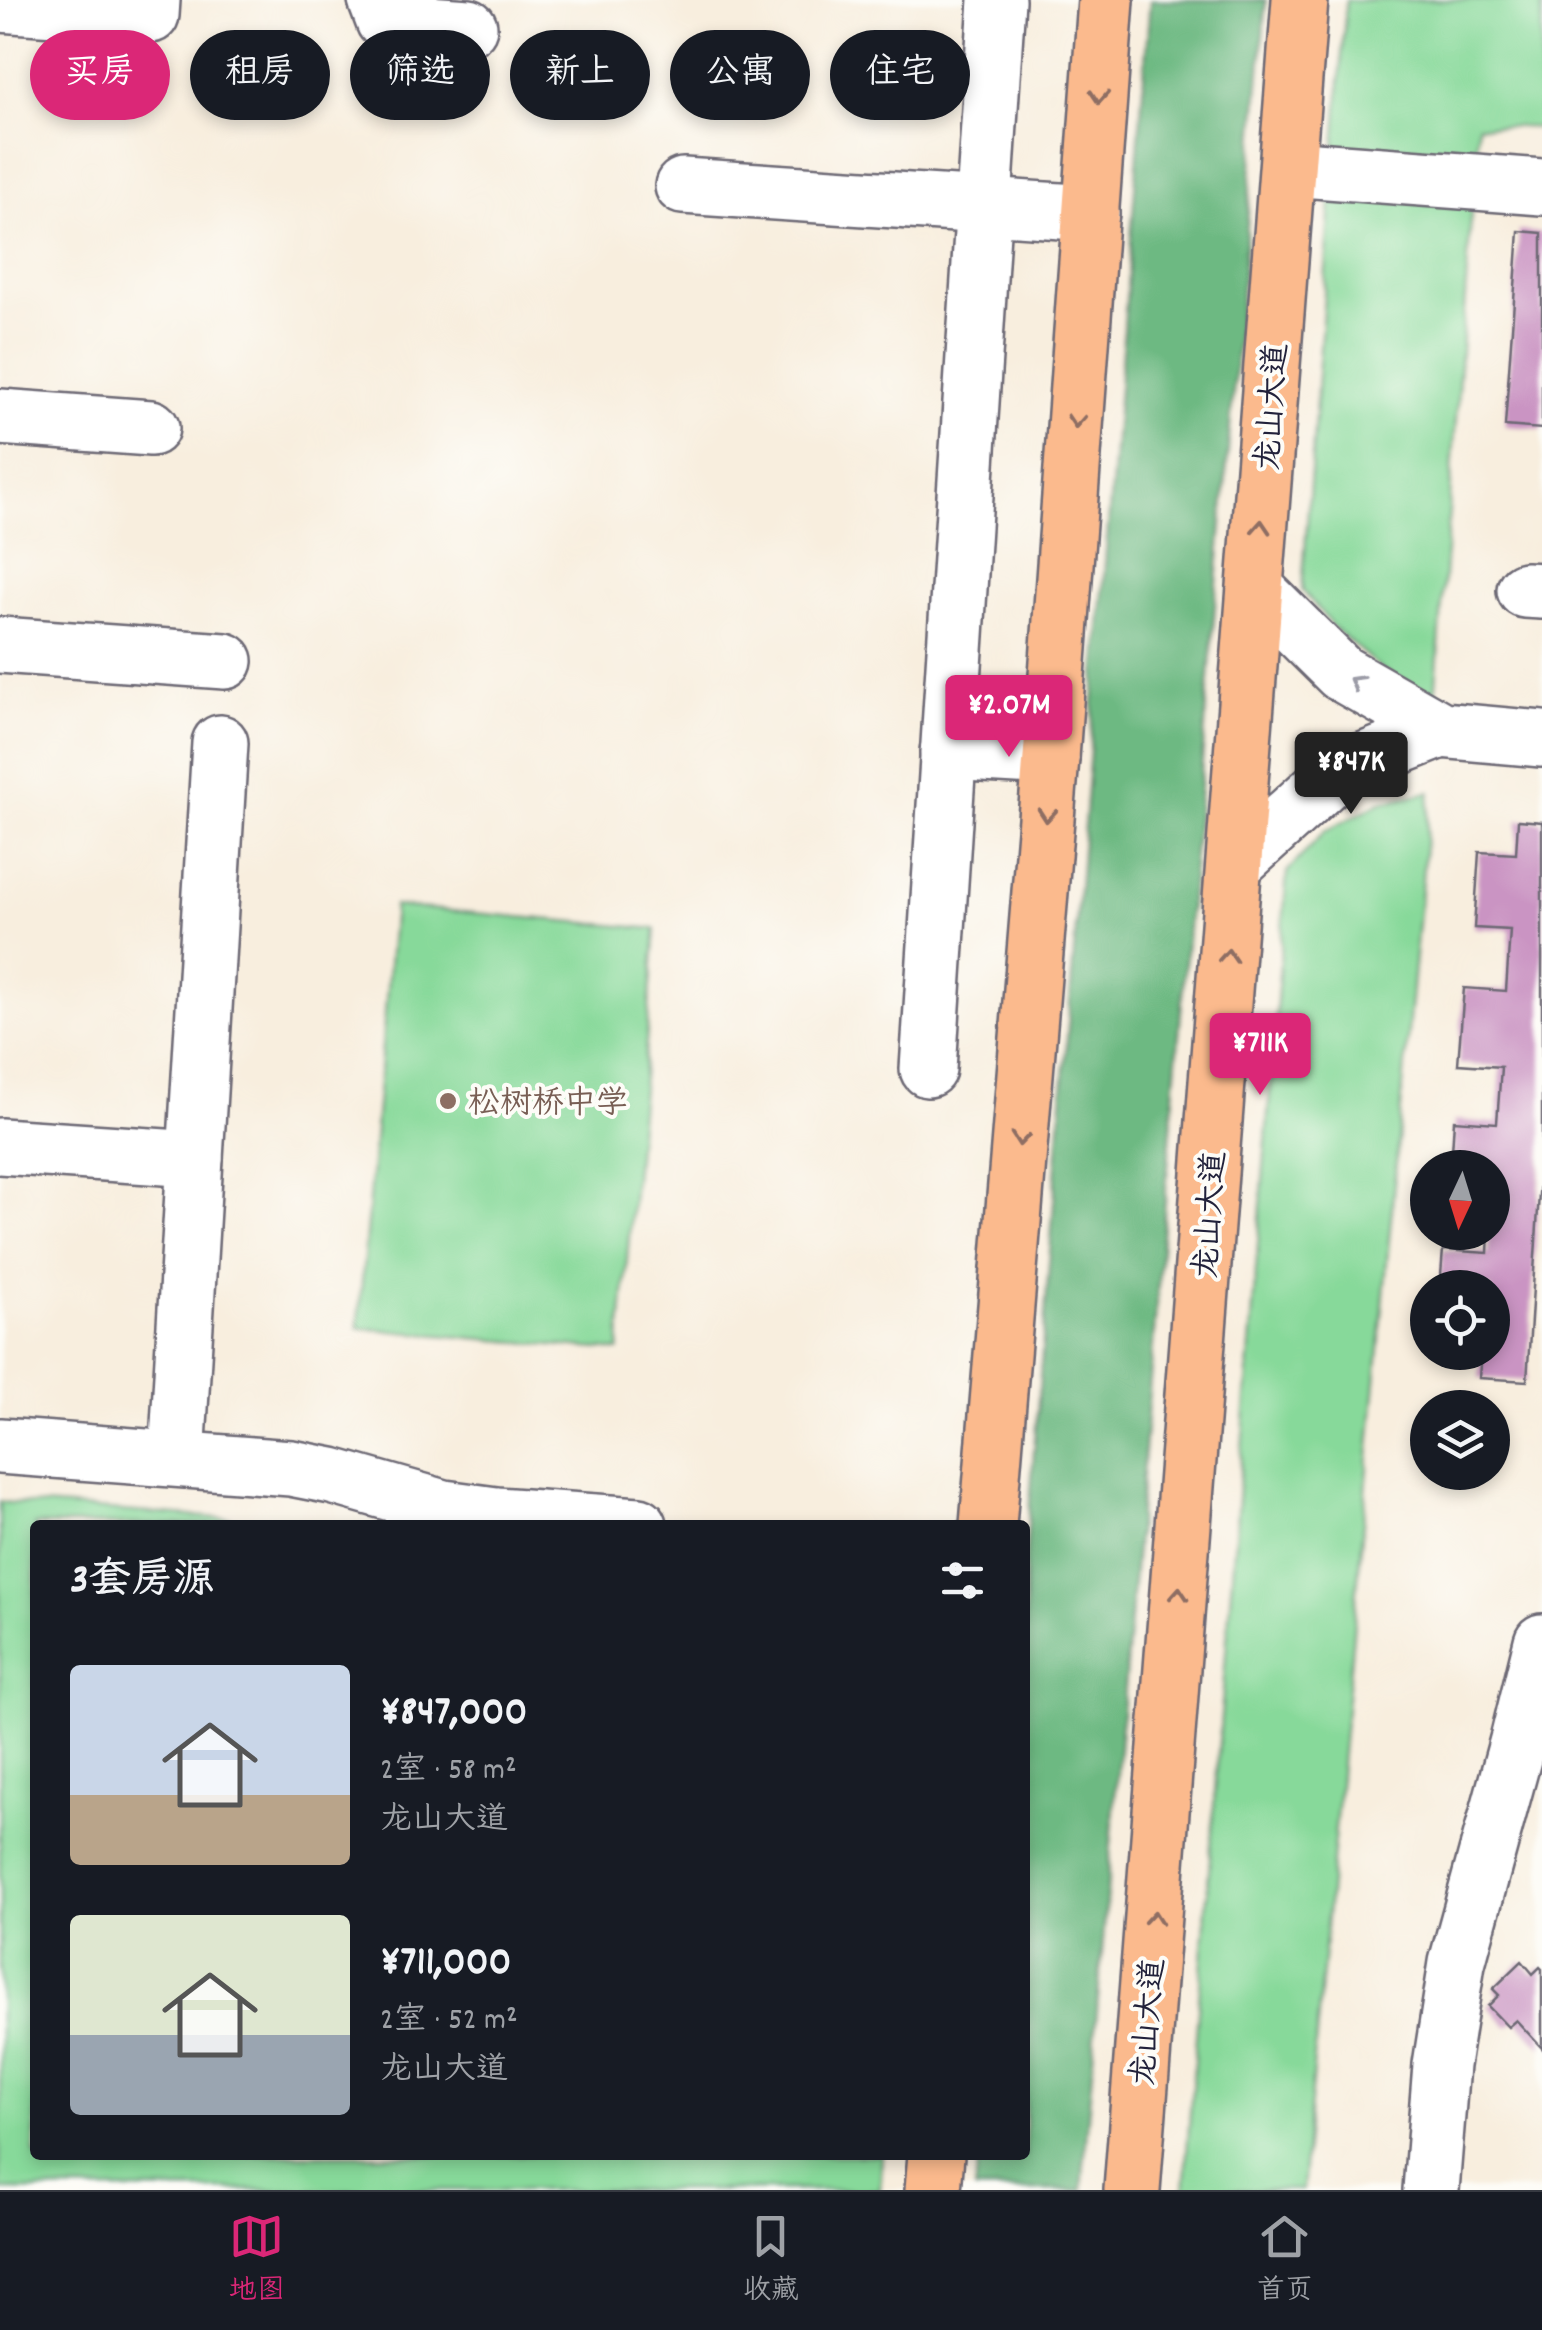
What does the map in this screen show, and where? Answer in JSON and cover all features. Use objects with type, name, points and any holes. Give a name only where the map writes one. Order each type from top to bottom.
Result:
[{"type":"main road","points":[[988,1520],[1052,758],[1106,0]]},
{"type":"main road","name":"龙山大道","points":[[1132,2190],[1300,0]]},
{"type":"main road","points":[[933,2190],[936,2160]]},
{"type":"street","points":[[0,4],[151,15],[152,0]]},
{"type":"street","points":[[376,0],[384,21],[469,27]]},
{"type":"street","points":[[928,1069],[997,0]]},
{"type":"street","points":[[1288,168],[1542,187]]},
{"type":"street","points":[[683,186],[1091,214]]},
{"type":"street","points":[[0,417],[151,428]]},
{"type":"street","points":[[1256,589],[1342,673],[1441,730],[1542,739]]},
{"type":"street","points":[[0,646],[225,661]]},
{"type":"street","points":[[1235,864],[1338,771],[1441,730]]},
{"type":"street","points":[[178,1458],[220,743]]},
{"type":"street","points":[[948,752],[1052,758]]},
{"type":"street","points":[[0,1146],[195,1159]]},
{"type":"street","points":[[0,1446],[292,1468],[444,1508],[572,1520]]},
{"type":"street","points":[[1431,2190],[1441,2065],[1457,1963],[1542,1642]]},
{"type":"green space","points":[[1150,0],[1266,0],[1082,2190],[975,2190],[978,2160],[1030,2160],[1028,1520]]},
{"type":"green space","points":[[1346,0],[1542,0],[1540,128],[1478,125],[1435,698],[1381,669],[1334,628],[1302,590]]},
{"type":"green space","points":[[1430,792],[1302,2190],[1184,2190],[1287,872],[1324,832],[1381,802]]},
{"type":"green space","points":[[394,906],[656,929],[619,1351],[358,1328]]},
{"type":"green space","points":[[0,1502],[245,1520],[30,1520],[30,2160],[882,2160],[880,2190],[0,2190]]},
{"type":"building","points":[[1519,231],[1542,233],[1542,429],[1505,426]]},
{"type":"building","points":[[1518,820],[1542,822],[1542,1147],[1527,1381],[1479,1378],[1480,1370],[1510,1370],[1510,1270],[1441,1270],[1443,1250],[1510,1250],[1510,1150],[1452,1150],[1454,1120],[1497,1123],[1501,1067],[1458,1064],[1464,988],[1506,991],[1510,930],[1474,928],[1479,852],[1516,854]]},
{"type":"building","points":[[1522,1961],[1533,1974],[1542,1969],[1542,2048],[1516,2020],[1508,2027],[1488,2006],[1499,1995],[1493,1989]]},
{"type":"place","name":"松树桥中学","points":[[448,1101]]}]
